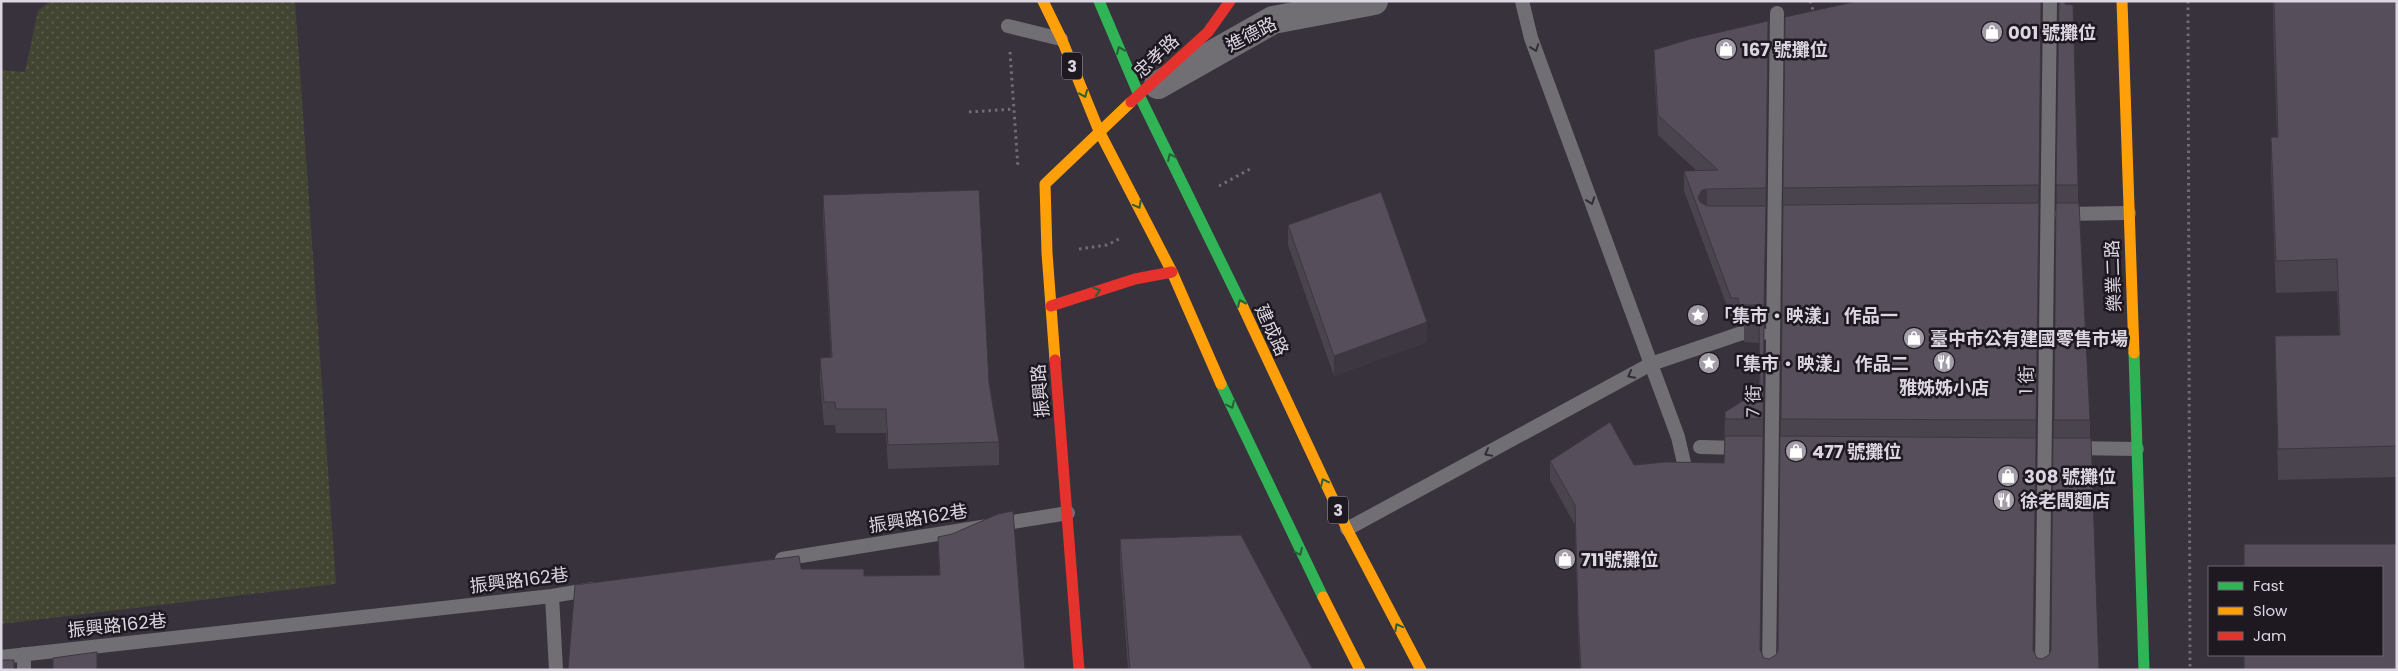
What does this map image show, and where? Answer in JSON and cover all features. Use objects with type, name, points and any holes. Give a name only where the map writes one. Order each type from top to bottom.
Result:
[{"type":"main road","name":"3","points":[[1043,1],[1062,40],[1099,131],[1172,272],[1210,361],[1297,547],[1360,670]]},
{"type":"main road","name":"建成路","points":[[1099,1],[1139,95],[1215,247],[1347,529],[1421,670]]},
{"type":"main road","name":"忠孝路","points":[[1099,131],[1208,32],[1230,1]]},
{"type":"main road","name":"樂業二路","points":[[2122,1],[2144,670]]},
{"type":"main road","name":"振興路","points":[[1079,670],[1051,306],[1045,216],[1046,184],[1099,131]]},
{"type":"main road","points":[[1051,306],[1134,279],[1172,272]]},
{"type":"street","name":"進德路","points":[[1139,95],[1273,20],[1374,1]]},
{"type":"lane","points":[[1522,1],[1531,38],[1678,437],[1684,463]]},
{"type":"lane","name":"1 街","points":[[2042,670],[2039,448],[2042,214],[2050,1]]},
{"type":"lane","name":"7 街","points":[[1769,670],[1776,448],[1773,334],[1777,14]]},
{"type":"lane","points":[[1008,26],[1062,40]]},
{"type":"lane","points":[[2042,214],[2129,213]]},
{"type":"lane","points":[[1347,529],[1651,364],[1742,333],[1773,334]]},
{"type":"lane","points":[[1700,447],[1776,448]]},
{"type":"lane","points":[[2039,448],[2137,449]]},
{"type":"lane","name":"振興路162巷","points":[[768,561],[1068,513]]},
{"type":"lane","name":"振興路162巷","points":[[1,657],[552,596],[611,586]]},
{"type":"lane","points":[[552,596],[556,670]]},
{"type":"lane","points":[[24,654],[24,670]]},
{"type":"path","points":[[1810,1],[1816,20]]},
{"type":"path","points":[[2188,1],[2190,670]]},
{"type":"path","points":[[969,112],[1014,109]]},
{"type":"green space","points":[[50,1],[295,1],[336,584],[1,624],[1,70],[25,72],[38,11]]},
{"type":"building","points":[[1858,1],[2041,1],[2039,185],[1783,188],[1785,17]]},
{"type":"building","points":[[2059,1],[2065,1],[2065,4],[2073,5],[2078,185],[2056,185]]},
{"type":"building","points":[[2274,1],[2397,1],[2397,446],[2278,449],[2275,336],[2340,335],[2337,259],[2276,261],[2271,137],[2278,137]]},
{"type":"building","points":[[1768,21],[1766,188],[1707,189],[1702,190],[1698,197],[1700,202],[1707,206],[1766,206],[1764,305],[1739,305],[1738,298],[1731,298],[1684,171],[1718,170],[1658,115],[1654,50],[1690,39]]},
{"type":"building","points":[[979,190],[989,383],[999,442],[888,445],[886,409],[836,409],[835,402],[824,402],[820,358],[832,357],[823,195]]},
{"type":"building","points":[[1381,192],[1427,322],[1334,356],[1288,225]]},
{"type":"building","points":[[2039,203],[2036,420],[1781,419],[1783,205]]},
{"type":"building","points":[[2056,203],[2079,203],[2090,420],[2054,420]]},
{"type":"building","points":[[1744,322],[1764,323],[1763,419],[1725,419],[1725,412],[1760,390],[1759,323]]},
{"type":"building","points":[[1610,422],[1634,465],[1665,462],[1724,463],[1725,436],[1763,436],[1760,650],[1764,658],[1769,659],[1776,655],[1778,650],[1780,436],[2036,438],[2033,650],[2037,658],[2042,659],[2049,655],[2051,650],[2053,438],[2091,438],[2099,670],[1581,670],[1575,505],[1550,461]]},
{"type":"building","points":[[1013,511],[1025,670],[568,670],[575,585],[799,556],[801,569],[864,569],[864,576],[940,575],[938,537],[952,534],[998,514]]},
{"type":"building","points":[[1241,535],[1313,670],[1130,670],[1120,539]]},
{"type":"building","points":[[2244,544],[2397,544],[2397,670],[2244,670],[2244,656],[2383,656],[2383,566],[2244,566]]},
{"type":"building","points":[[97,652],[97,670],[53,670],[53,658]]},
{"type":"building","points":[[1,660],[14,660],[14,670],[1,670]]},
{"type":"traffic: fast","points":[[1099,1],[1139,95],[1243,307]]},
{"type":"traffic: fast","points":[[2134,353],[2144,670]]},
{"type":"traffic: fast","points":[[1221,384],[1323,597]]},
{"type":"traffic: slow","points":[[1043,1],[1062,40],[1099,131],[1172,272],[1221,384]]},
{"type":"traffic: slow","points":[[2122,1],[2134,353]]},
{"type":"traffic: slow","points":[[1055,360],[1047,253],[1045,184],[1131,102]]},
{"type":"traffic: slow","points":[[1243,307],[1347,529],[1421,670]]},
{"type":"traffic: slow","points":[[1323,597],[1360,670]]},
{"type":"traffic: jam","points":[[1131,102],[1208,32],[1230,1]]},
{"type":"traffic: jam","points":[[1051,306],[1135,279],[1172,272]]},
{"type":"traffic: jam","points":[[1055,360],[1079,670]]},
{"type":"place","name":"001 號攤位","points":[[1992,32]]},
{"type":"place","name":"167 號攤位","points":[[1726,49]]},
{"type":"place","name":"「集市‧映漾」 作品一","points":[[1698,315]]},
{"type":"place","name":"臺中市公有建國零售市場","points":[[1914,338]]},
{"type":"place","name":"雅姊姊小店","points":[[1944,362]]},
{"type":"place","name":"「集市‧映漾」 作品二","points":[[1709,363]]},
{"type":"place","name":"477 號攤位","points":[[1796,451]]},
{"type":"place","name":"308 號攤位","points":[[2008,476]]},
{"type":"place","name":"徐老闆麵店","points":[[2004,500]]},
{"type":"place","name":"711號攤位","points":[[1565,559]]}]
